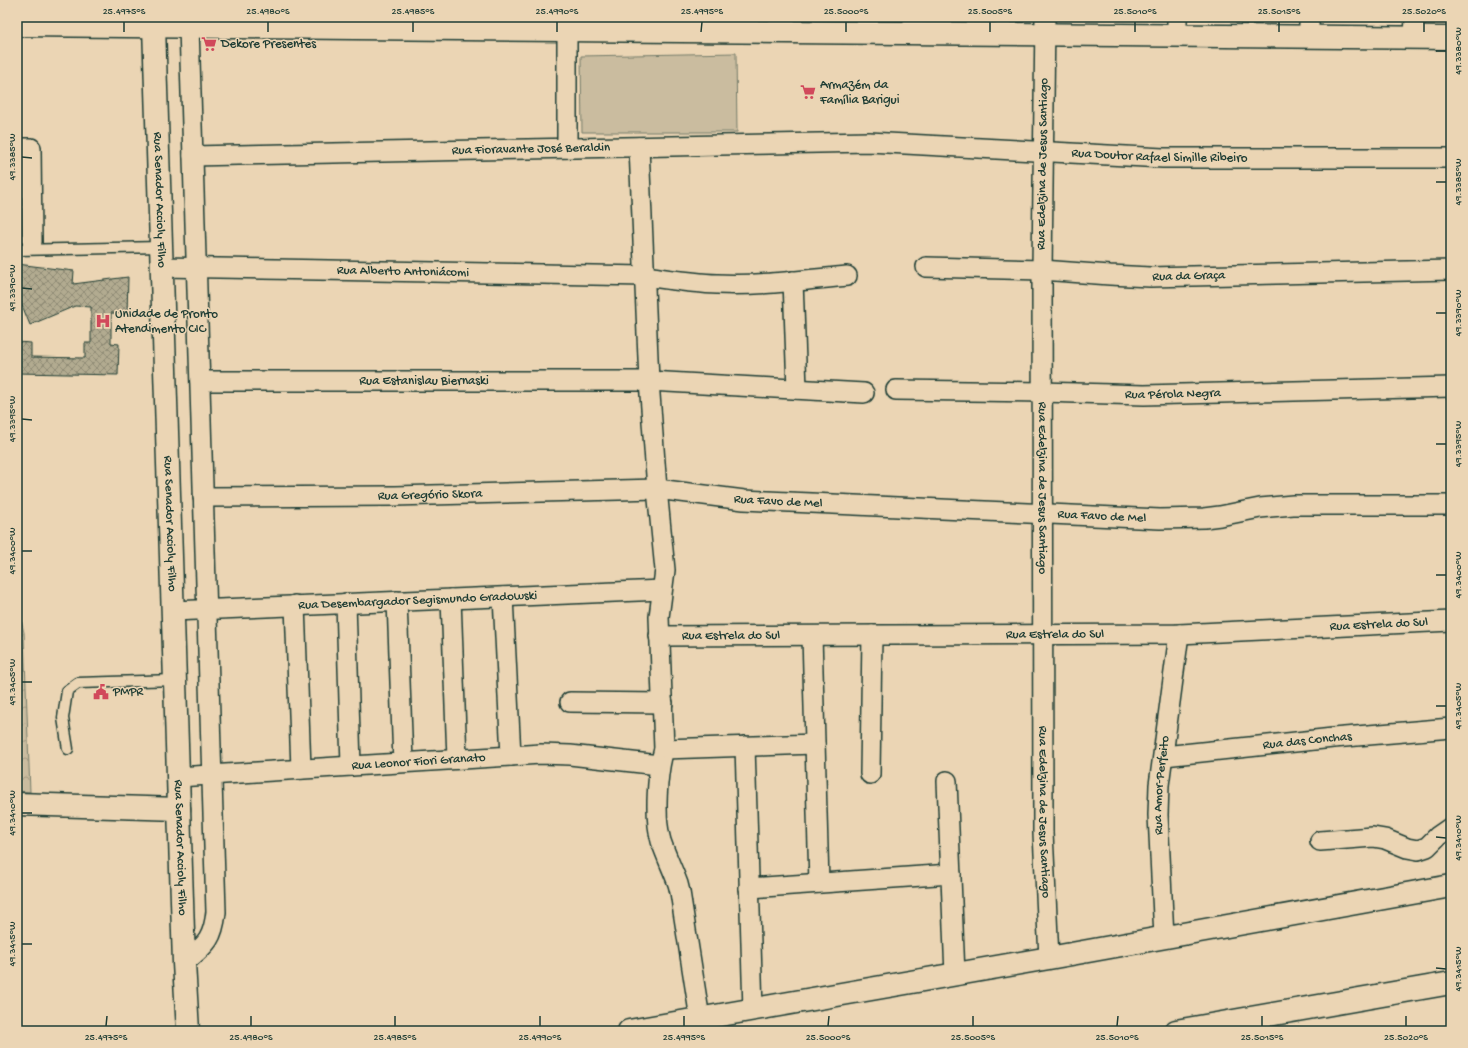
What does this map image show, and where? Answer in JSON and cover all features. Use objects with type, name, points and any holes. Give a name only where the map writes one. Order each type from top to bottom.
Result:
[{"type":"main road","points":[[17,25],[154,22],[189,26],[263,22],[521,23],[567,30],[657,24],[1414,27],[1451,38]]},
{"type":"main road","name":"Rua Senador Accioly Filho","points":[[154,22],[172,611],[184,963],[188,1031]]},
{"type":"main road","points":[[17,804],[179,809]]},
{"type":"main road","points":[[629,1031],[955,975],[1451,886]]},
{"type":"main road","points":[[1176,1031],[1451,983]]},
{"type":"street","points":[[184,963],[203,948],[211,937],[215,926],[216,912],[189,26]]},
{"type":"street","name":"Rua Edelzina de Jesus Santiago","points":[[1045,26],[1042,270],[1043,833],[1049,958]]},
{"type":"street","points":[[567,30],[567,148]]},
{"type":"street","name":"Rua Doutor Rafael Simille Ribeiro","points":[[869,142],[1163,158],[1451,158]]},
{"type":"street","name":"Rua Fioravante José Beraldin","points":[[193,156],[869,142]]},
{"type":"street","points":[[639,147],[649,381],[665,570],[659,617],[662,757],[657,818],[661,841],[678,884],[700,1019]]},
{"type":"street","points":[[24,148],[25,246]]},
{"type":"street","name":"Rua Alberto Antoniácomi","points":[[162,257],[196,268],[644,276],[718,284],[793,281],[847,276]]},
{"type":"street","name":"Rua da Graça","points":[[926,267],[1042,270],[1150,277],[1451,270]]},
{"type":"street","points":[[793,281],[797,390]]},
{"type":"street","name":"Rua Estanislau Biernaski","points":[[200,381],[649,381],[864,393]]},
{"type":"street","name":"Rua Pérola Negra","points":[[896,390],[1181,395],[1451,387]]},
{"type":"street","name":"Rua Gregório Skora","points":[[203,497],[403,496],[657,489]]},
{"type":"street","name":"Rua Favo de Mel","points":[[657,489],[744,500],[1180,519],[1220,516],[1260,508],[1293,505],[1451,505]]},
{"type":"street","name":"Rua Desembargador Segismundo Gradowski","points":[[172,611],[662,590]]},
{"type":"street","points":[[503,597],[510,756]]},
{"type":"street","points":[[451,599],[457,759]]},
{"type":"street","points":[[397,601],[403,762]]},
{"type":"street","points":[[346,603],[352,766]]},
{"type":"street","points":[[295,605],[301,769]]},
{"type":"street","name":"Rua Estrela do Sul","points":[[659,636],[1179,634],[1451,621]]},
{"type":"street","name":"Rua Amor-Perfeito","points":[[1164,937],[1158,815],[1159,785],[1179,634]]},
{"type":"street","points":[[870,774],[872,635]]},
{"type":"street","points":[[812,636],[819,883]]},
{"type":"street","points":[[570,702],[662,703]]},
{"type":"street","name":"Rua das Conchas","points":[[1164,756],[1333,738],[1451,728]]},
{"type":"street","name":"Rua Leonor Fiori Granato","points":[[178,777],[541,754],[662,757],[745,746],[815,744]]},
{"type":"street","points":[[745,746],[753,1010]]},
{"type":"street","points":[[947,781],[955,975]]},
{"type":"street","points":[[1320,841],[1373,837],[1385,839],[1407,848],[1418,850],[1427,847],[1438,836],[1451,827]]},
{"type":"street","points":[[749,888],[951,874]]},
{"type":"lane","points":[[25,246],[162,257]]},
{"type":"lane","points":[[68,749],[64,718],[67,691],[78,683],[175,680]]},
{"type":"green space","points":[[736,53],[737,132],[582,132],[581,56]]},
{"type":"green space","points":[[17,156],[23,156],[24,245],[17,245]]},
{"type":"green space","points":[[17,600],[24,633],[30,792],[17,791]]},
{"type":"building","name":"Unidade de Pronto Atendimento CIC","points":[[17,264],[74,271],[73,284],[128,277],[127,314],[111,313],[111,343],[119,344],[118,375],[17,373],[17,342],[31,343],[31,357],[85,358],[85,343],[91,343],[91,307],[75,306],[30,325],[19,298],[17,298]]},
{"type":"place","name":"Dekore Presentes","points":[[209,44]]},
{"type":"place","name":"Armazém da Família Barigui","points":[[808,92]]},
{"type":"place","name":"Unidade de Pronto Atendimento CIC","points":[[103,321]]},
{"type":"place","name":"PMPR","points":[[101,692]]}]
